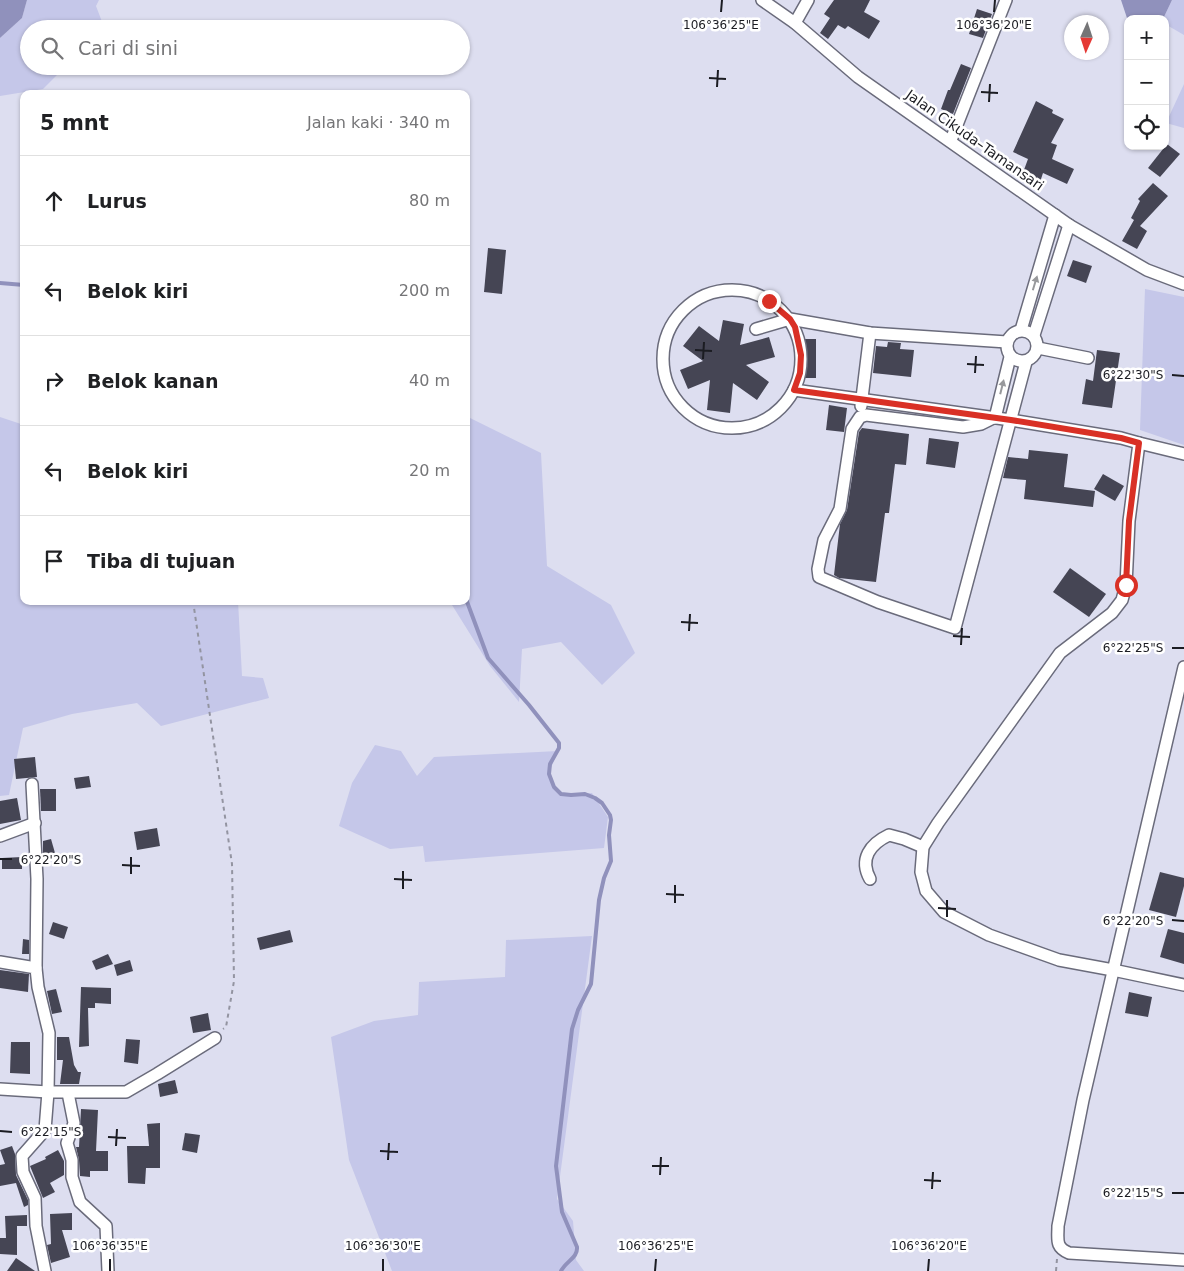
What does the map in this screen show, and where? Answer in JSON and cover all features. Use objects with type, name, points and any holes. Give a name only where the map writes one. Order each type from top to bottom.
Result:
[{"type":"street","name":"Jalan Cikuda–Tamansari","points":[[762,0],[774,4],[858,77],[951,140],[1069,225],[1147,270],[1184,284]]},
{"type":"street","points":[[795,23],[808,0]]},
{"type":"street","points":[[951,140],[1006,0]]},
{"type":"street","points":[[1021,330],[1055,215]]},
{"type":"street","points":[[1010,357],[1020,362],[1026,362],[1032,359],[1038,348],[1034,335],[1069,225]]},
{"type":"street","points":[[727,290],[756,294],[769,301],[790,319],[795,327],[801,355],[800,373],[794,390],[776,413],[750,426],[721,428],[707,424],[682,409],[666,385],[662,371],[663,342],[676,316],[699,298],[727,290]]},
{"type":"street","points":[[756,329],[790,319],[870,333],[1007,342]]},
{"type":"street","points":[[995,418],[1010,357],[1007,342],[1013,333],[1021,330],[1034,335]]},
{"type":"street","points":[[870,333],[860,417],[852,430],[840,509],[824,540],[818,569],[819,578],[878,602],[955,628],[1026,362]]},
{"type":"street","points":[[1038,348],[1088,358]]},
{"type":"street","points":[[794,390],[1011,420],[1121,438],[1184,454]]},
{"type":"street","points":[[927,423],[930,409]]},
{"type":"street","points":[[860,417],[866,415],[963,427],[980,424],[995,418]]},
{"type":"street","points":[[1139,443],[1129,521],[1126,585],[1122,600],[1112,613],[1060,652],[938,823],[923,847],[921,872],[926,891],[944,912],[989,935],[1059,960],[1184,985]]},
{"type":"street","points":[[1184,667],[1081,1109],[1058,1226],[1058,1244],[1062,1250],[1069,1253],[1184,1260]]},
{"type":"street","points":[[32,784],[37,879],[36,968],[38,987],[49,1033],[48,1092],[45,1130],[22,1156],[23,1172],[35,1198],[36,1226],[45,1271]]},
{"type":"street","points":[[0,836],[35,823]]},
{"type":"street","points":[[870,879],[866,871],[865,860],[870,850],[880,839],[889,835],[923,847]]},
{"type":"street","points":[[0,962],[36,968]]},
{"type":"street","points":[[0,1089],[68,1093],[126,1092],[215,1038]]},
{"type":"street","points":[[68,1093],[74,1123],[67,1143],[72,1160],[72,1177],[80,1202],[106,1226],[108,1271]]},
{"type":"path","points":[[194,605],[232,864],[234,981],[226,1027],[215,1038]]},
{"type":"shaded area","points":[[0,0],[27,0],[22,18],[0,38]]},
{"type":"shaded area","points":[[27,0],[99,0],[96,6],[101,20],[20,20],[20,75],[57,75],[43,89],[20,90],[20,93],[0,96],[0,38],[22,18]]},
{"type":"shaded area","points":[[1121,0],[1172,0],[1165,15],[1126,15]]},
{"type":"shaded area","points":[[1172,0],[1184,0],[1184,35],[1169,26],[1169,15],[1165,15]]},
{"type":"shaded area","points":[[1184,84],[1184,128],[1169,124],[1169,116]]},
{"type":"shaded area","points":[[1145,289],[1184,297],[1184,445],[1140,430]]},
{"type":"shaded area","points":[[0,417],[20,424],[20,605],[238,605],[242,676],[263,678],[269,698],[161,726],[137,703],[72,714],[23,728],[9,795],[0,796]]},
{"type":"shaded area","points":[[470,418],[541,453],[547,566],[611,605],[635,653],[602,685],[561,642],[522,649],[519,702],[490,666],[452,605],[470,605]]},
{"type":"shaded area","points":[[375,745],[401,751],[417,776],[434,757],[558,751],[548,775],[560,794],[592,793],[608,817],[604,848],[425,862],[423,846],[390,849],[339,826],[352,783]]},
{"type":"shaded area","points":[[592,936],[557,1199],[573,1221],[576,1260],[584,1271],[392,1271],[349,1160],[331,1037],[374,1021],[418,1015],[419,982],[505,977],[506,940]]},
{"type":"building","points":[[834,0],[870,0],[864,12],[880,21],[869,39],[848,26],[845,29],[838,25],[828,39],[820,33],[830,18],[824,14]]},
{"type":"building","points":[[977,9],[992,14],[983,38],[969,34]]},
{"type":"building","points":[[961,64],[971,68],[953,114],[941,109]]},
{"type":"building","points":[[1036,101],[1053,110],[1052,113],[1064,119],[1051,143],[1057,145],[1052,159],[1074,169],[1067,184],[1043,173],[1039,185],[1021,178],[1028,159],[1013,152]]},
{"type":"building","points":[[1169,146],[1180,154],[1160,177],[1148,168],[1162,150],[1169,150]]},
{"type":"building","points":[[1153,183],[1168,196],[1140,226],[1147,231],[1137,249],[1122,241],[1134,220],[1131,218],[1140,201],[1138,199]]},
{"type":"building","points":[[488,248],[506,250],[502,294],[484,292]]},
{"type":"building","points":[[1073,260],[1092,266],[1086,283],[1067,276]]},
{"type":"building","points":[[723,320],[744,324],[740,345],[769,337],[775,357],[746,365],[769,382],[757,400],[733,383],[730,413],[707,410],[710,380],[688,389],[680,370],[703,361],[683,346],[699,326],[719,341]]},
{"type":"building","points":[[804,339],[816,339],[816,378],[803,378]]},
{"type":"building","points":[[888,342],[901,343],[900,349],[914,350],[911,377],[873,373],[876,346],[887,347]]},
{"type":"building","points":[[1097,350],[1120,353],[1112,408],[1082,404],[1086,379],[1093,381]]},
{"type":"building","points":[[829,405],[847,408],[844,432],[826,430]]},
{"type":"building","points":[[862,428],[909,434],[906,465],[895,464],[889,513],[885,513],[876,582],[839,578],[834,575],[840,524],[847,510],[859,432]]},
{"type":"building","points":[[929,438],[959,442],[955,468],[926,464]]},
{"type":"building","points":[[1029,450],[1068,454],[1064,487],[1095,491],[1093,507],[1024,499],[1026,480],[1003,478],[1008,457],[1028,459]]},
{"type":"building","points":[[1103,474],[1124,486],[1115,501],[1094,489]]},
{"type":"building","points":[[1070,568],[1106,594],[1089,617],[1053,592]]},
{"type":"building","points":[[35,757],[37,777],[16,779],[14,759]]},
{"type":"building","points":[[89,776],[91,787],[76,789],[74,778]]},
{"type":"building","points":[[40,789],[56,789],[56,811],[41,811]]},
{"type":"building","points":[[17,798],[21,820],[0,824],[0,801]]},
{"type":"building","points":[[157,828],[160,846],[137,850],[134,832]]},
{"type":"building","points":[[51,839],[55,853],[43,856],[43,841]]},
{"type":"building","points":[[22,857],[22,869],[2,869],[2,858]]},
{"type":"building","points":[[1160,872],[1184,878],[1184,886],[1176,917],[1149,910]]},
{"type":"building","points":[[53,922],[68,927],[64,939],[49,934]]},
{"type":"building","points":[[1168,929],[1184,933],[1184,964],[1160,957]]},
{"type":"building","points":[[290,930],[293,942],[260,950],[257,938]]},
{"type":"building","points":[[23,939],[29,940],[29,954],[22,954]]},
{"type":"building","points":[[108,954],[113,964],[96,970],[92,961]]},
{"type":"building","points":[[130,960],[133,971],[117,976],[114,965]]},
{"type":"building","points":[[0,970],[29,974],[28,992],[0,988]]},
{"type":"building","points":[[81,987],[111,988],[111,1004],[95,1003],[95,1008],[88,1008],[89,1046],[79,1047]]},
{"type":"building","points":[[56,989],[62,1012],[52,1014],[47,991]]},
{"type":"building","points":[[1129,992],[1152,997],[1148,1017],[1125,1013]]},
{"type":"building","points":[[208,1013],[211,1030],[193,1033],[190,1017]]},
{"type":"building","points":[[57,1037],[69,1037],[74,1065],[78,1072],[81,1072],[79,1084],[60,1084],[63,1060],[57,1060]]},
{"type":"building","points":[[126,1039],[140,1040],[138,1064],[124,1062]]},
{"type":"building","points":[[11,1042],[30,1042],[30,1074],[10,1073]]},
{"type":"building","points":[[175,1080],[178,1093],[160,1097],[158,1084]]},
{"type":"building","points":[[81,1109],[98,1110],[96,1151],[108,1151],[108,1171],[90,1171],[90,1177],[80,1176],[76,1147],[79,1147]]},
{"type":"building","points":[[160,1123],[160,1168],[146,1168],[145,1184],[128,1183],[127,1146],[149,1146],[147,1124]]},
{"type":"building","points":[[185,1133],[200,1135],[197,1153],[182,1150]]},
{"type":"building","points":[[12,1146],[15,1154],[16,1175],[28,1200],[28,1205],[24,1207],[16,1183],[0,1186],[0,1165],[5,1164],[0,1150]]},
{"type":"building","points":[[58,1150],[64,1161],[64,1175],[50,1183],[55,1192],[43,1198],[30,1166],[46,1159],[45,1157]]},
{"type":"building","points":[[72,1213],[72,1230],[62,1230],[70,1257],[51,1263],[47,1245],[51,1244],[50,1214]]},
{"type":"building","points":[[27,1215],[27,1226],[17,1226],[17,1255],[0,1254],[0,1238],[6,1238],[5,1216]]},
{"type":"building","points":[[16,1258],[35,1271],[7,1271]]},
{"type":"waterway","points":[[0,283],[20,285]]},
{"type":"waterway","points":[[468,605],[488,658],[559,743],[559,748],[550,764],[549,774],[554,787],[561,794],[585,794],[595,798],[602,803],[611,820],[609,835],[611,861],[604,878],[599,900],[591,984],[578,1010],[572,1029],[556,1166],[562,1212],[577,1247],[576,1254],[561,1271]]},
{"type":"route","points":[[769,301],[790,319],[795,327],[801,355],[800,373],[794,390],[1011,420],[1121,438],[1139,443],[1129,521],[1126,585]]}]
